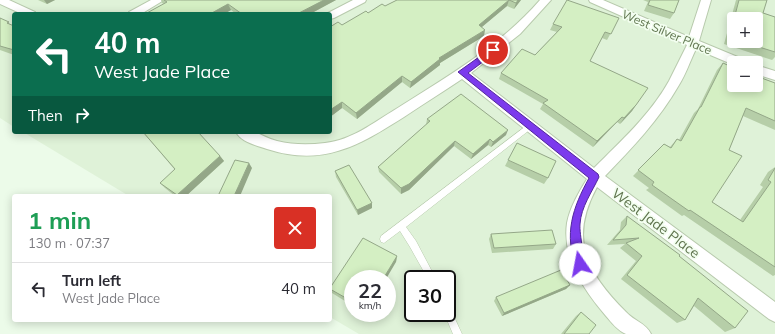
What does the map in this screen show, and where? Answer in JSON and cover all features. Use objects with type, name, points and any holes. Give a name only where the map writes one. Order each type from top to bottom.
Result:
[{"type":"street","points":[[0,0],[26,12]]},
{"type":"street","points":[[137,12],[159,0]]},
{"type":"street","points":[[332,15],[362,0]]},
{"type":"street","points":[[246,134],[265,145],[295,150],[339,146],[361,137],[462,72],[521,28],[546,0]]},
{"type":"street","name":"West Silver Place","points":[[594,0],[692,44],[727,58]]},
{"type":"street","points":[[642,334],[621,320],[594,289],[580,264],[576,249],[575,223],[583,198],[595,177],[635,136],[658,109],[674,83],[692,44],[706,0]]},
{"type":"street","name":"West Jade Place","points":[[462,72],[595,177],[775,313]]},
{"type":"street","points":[[763,72],[775,76]]},
{"type":"lane","points":[[384,240],[530,126]]},
{"type":"lane","points":[[401,226],[414,244],[427,270]]},
{"type":"lane","points":[[452,322],[458,334]]},
{"type":"shaded area","points":[[0,0],[775,0],[775,334],[359,334],[332,318],[332,194],[126,194],[26,134],[332,134],[332,12],[12,12],[12,126],[0,118]]},
{"type":"building","points":[[164,0],[324,0],[301,12],[239,12],[228,4],[214,12],[149,12],[167,2]]},
{"type":"building","points":[[397,0],[509,0],[479,25],[485,30],[439,58],[440,59],[411,82],[402,76],[356,113],[342,102],[332,109],[332,26],[338,22],[342,25],[366,11],[368,13],[382,4],[385,6]]},
{"type":"building","points":[[509,0],[518,0],[516,3]]},
{"type":"building","points":[[567,0],[619,18],[611,34],[605,32],[590,61],[648,88],[636,105],[624,118],[622,117],[597,141],[543,103],[548,100],[501,73],[522,49],[535,55],[562,27],[553,24]]},
{"type":"building","points":[[650,0],[679,0],[674,13],[648,5]]},
{"type":"building","points":[[739,0],[767,0],[763,13],[736,12]]},
{"type":"building","points":[[763,13],[775,17],[775,52],[762,48]]},
{"type":"building","points":[[0,18],[12,25],[12,49],[0,46]]},
{"type":"building","points":[[723,63],[727,65],[727,92],[763,92],[763,79],[775,83],[775,121],[746,108],[729,150],[742,156],[712,202],[743,222],[771,182],[768,180],[775,168],[775,267],[652,185],[654,182],[638,170],[664,144],[671,148],[677,139],[681,141],[701,107]]},
{"type":"building","points":[[461,94],[508,130],[493,142],[490,139],[473,154],[455,141],[409,184],[401,188],[378,167],[430,121],[427,119]]},
{"type":"building","points":[[145,134],[200,134],[220,156],[178,194],[176,194],[160,183],[175,169]]},
{"type":"building","points":[[517,143],[556,161],[548,178],[508,160]]},
{"type":"building","points":[[235,160],[249,163],[235,194],[219,194]]},
{"type":"building","points":[[349,165],[372,203],[357,210],[335,171]]},
{"type":"building","points":[[627,216],[680,255],[679,256],[748,311],[735,328],[698,298],[685,320],[627,275],[642,256],[626,243],[639,238],[613,240],[626,225]]},
{"type":"building","points":[[552,230],[556,244],[494,248],[491,234]]},
{"type":"building","points":[[363,238],[397,256],[388,270],[344,270],[344,297],[332,290],[332,285]]},
{"type":"building","points":[[561,270],[570,285],[504,313],[496,297]]},
{"type":"building","points":[[581,312],[596,325],[589,334],[564,334]]},
{"type":"route","points":[[493,50],[462,72],[595,177],[583,198],[575,223],[576,249],[580,264]]}]
